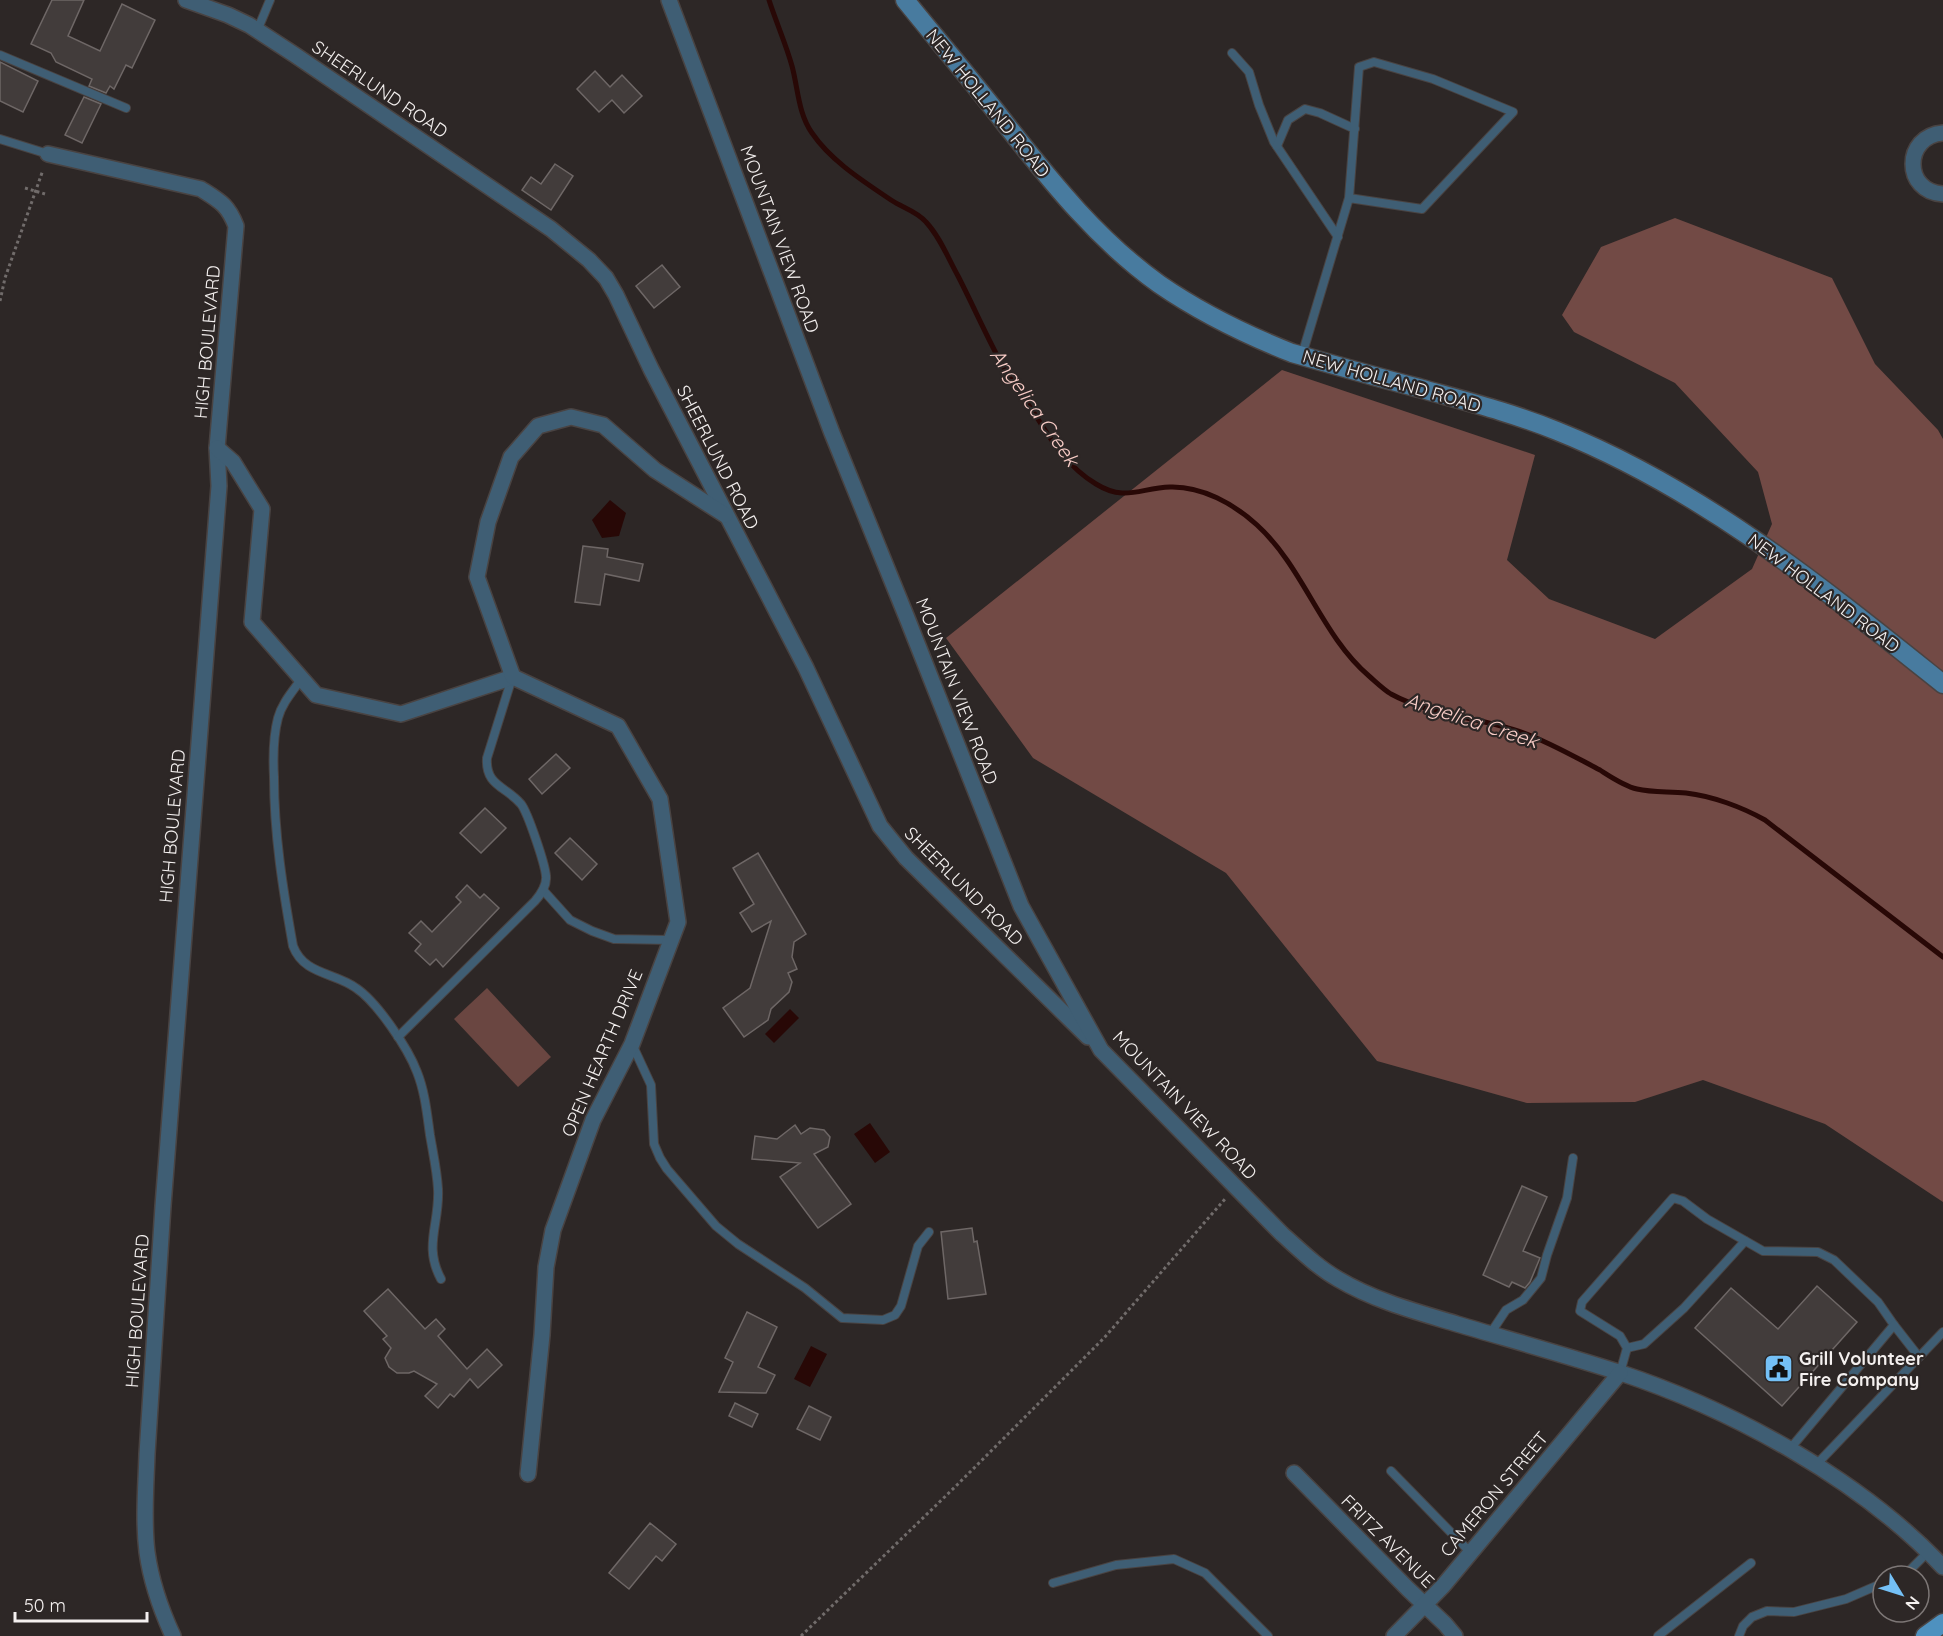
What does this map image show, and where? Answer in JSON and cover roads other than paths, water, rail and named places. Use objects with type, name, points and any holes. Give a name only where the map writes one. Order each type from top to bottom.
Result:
[{"type":"main road","name":"NEW HOLLAND ROAD","points":[[905,0],[1048,178],[1097,231],[1158,283],[1201,311],[1257,339],[1302,356],[1556,430],[1635,467],[1686,494],[1794,567],[1943,684]]},
{"type":"main road","points":[[1925,1636],[1943,1623]]},
{"type":"street","name":"SHEERLUND ROAD","points":[[186,0],[228,15],[295,55],[551,229],[606,278],[726,516],[806,668],[880,826],[906,858],[1101,1050]]},
{"type":"street","name":"MOUNTAIN VIEW ROAD","points":[[669,0],[832,433],[1021,906],[1101,1050],[1308,1258],[1337,1279],[1373,1297],[1413,1311],[1620,1373],[1704,1406],[1816,1465],[1886,1515],[1943,1567]]},
{"type":"street","points":[[1943,134],[1935,134],[1926,138],[1918,146],[1913,166],[1915,176],[1921,185],[1929,191],[1943,194]]},
{"type":"street","name":"HIGH BOULEVARD","points":[[48,154],[201,189],[219,200],[229,210],[236,226],[217,448],[219,486],[165,1182],[146,1482],[147,1551],[155,1588],[173,1636]]},
{"type":"street","points":[[217,448],[234,462],[262,509],[252,621],[316,695],[401,714],[513,677],[477,577],[488,522],[511,457],[538,426],[571,417],[603,425],[655,470],[726,516]]},
{"type":"street","name":"OPEN HEARTH DRIVE","points":[[513,677],[618,726],[660,799],[678,922],[632,1044],[593,1120],[553,1230],[546,1267],[542,1335],[528,1474]]},
{"type":"street","name":"CAMERON STREET","points":[[1394,1636],[1443,1586],[1620,1373]]},
{"type":"street","name":"FRITZ AVENUE","points":[[1294,1473],[1455,1636]]},
{"type":"lane","points":[[257,31],[270,0]]},
{"type":"lane","points":[[1232,53],[1249,72],[1259,105],[1277,146],[1338,237]]},
{"type":"lane","points":[[0,56],[126,108]]},
{"type":"lane","points":[[1302,356],[1349,198],[1359,67],[1374,62],[1433,79],[1513,111],[1422,209],[1349,198]]},
{"type":"lane","points":[[1277,146],[1288,120],[1305,109],[1320,113],[1355,129]]},
{"type":"lane","points":[[0,139],[48,154]]},
{"type":"lane","points":[[398,1038],[527,909],[543,890],[546,876],[531,823],[521,804],[489,777],[486,769],[487,758],[513,677]]},
{"type":"lane","points":[[302,678],[278,718],[273,759],[278,848],[293,946],[306,966],[355,987],[366,997],[398,1038],[418,1073],[427,1114],[438,1192],[431,1245],[432,1255],[441,1279]]},
{"type":"lane","points":[[543,890],[570,920],[592,931],[614,939],[671,940]]},
{"type":"lane","points":[[632,1044],[651,1085],[654,1144],[667,1169],[716,1226],[738,1244],[805,1288],[842,1318],[883,1320],[895,1315],[901,1306],[918,1246],[929,1232]]},
{"type":"lane","points":[[1490,1334],[1506,1310],[1523,1300],[1541,1278],[1567,1198],[1573,1158]]},
{"type":"lane","points":[[1620,1373],[1627,1348],[1620,1336],[1580,1311],[1582,1302],[1673,1198],[1683,1201],[1707,1220],[1763,1251],[1818,1252],[1834,1260],[1878,1302],[1919,1357]]},
{"type":"lane","points":[[1627,1348],[1644,1344],[1684,1308],[1744,1242]]},
{"type":"lane","points":[[1789,1450],[1894,1325]]},
{"type":"lane","points":[[1816,1465],[1943,1332]]},
{"type":"lane","points":[[1391,1471],[1471,1553]]},
{"type":"lane","points":[[1916,1564],[1928,1552]]},
{"type":"lane","points":[[1053,1584],[1116,1565],[1174,1559],[1205,1573],[1268,1636]]},
{"type":"lane","points":[[1658,1636],[1751,1563]]},
{"type":"lane","points":[[1739,1636],[1743,1626],[1752,1617],[1767,1611],[1794,1612],[1846,1599],[1871,1588]]},
{"type":"waterway","name":"Angelica Creek","points":[[769,0],[790,58],[801,109],[812,133],[828,153],[848,170],[891,200],[918,215],[936,234],[1005,370],[1055,445],[1086,478],[1116,492],[1133,493],[1159,488],[1182,487],[1206,493],[1228,503],[1248,517],[1273,542],[1288,561],[1325,622],[1352,660],[1391,694],[1439,712],[1524,733],[1563,750],[1632,788],[1696,794],[1747,811],[1765,820],[1943,957]]},
{"type":"place","name":"Grill Volunteer Fire Company","points":[[1778,1368]]}]
